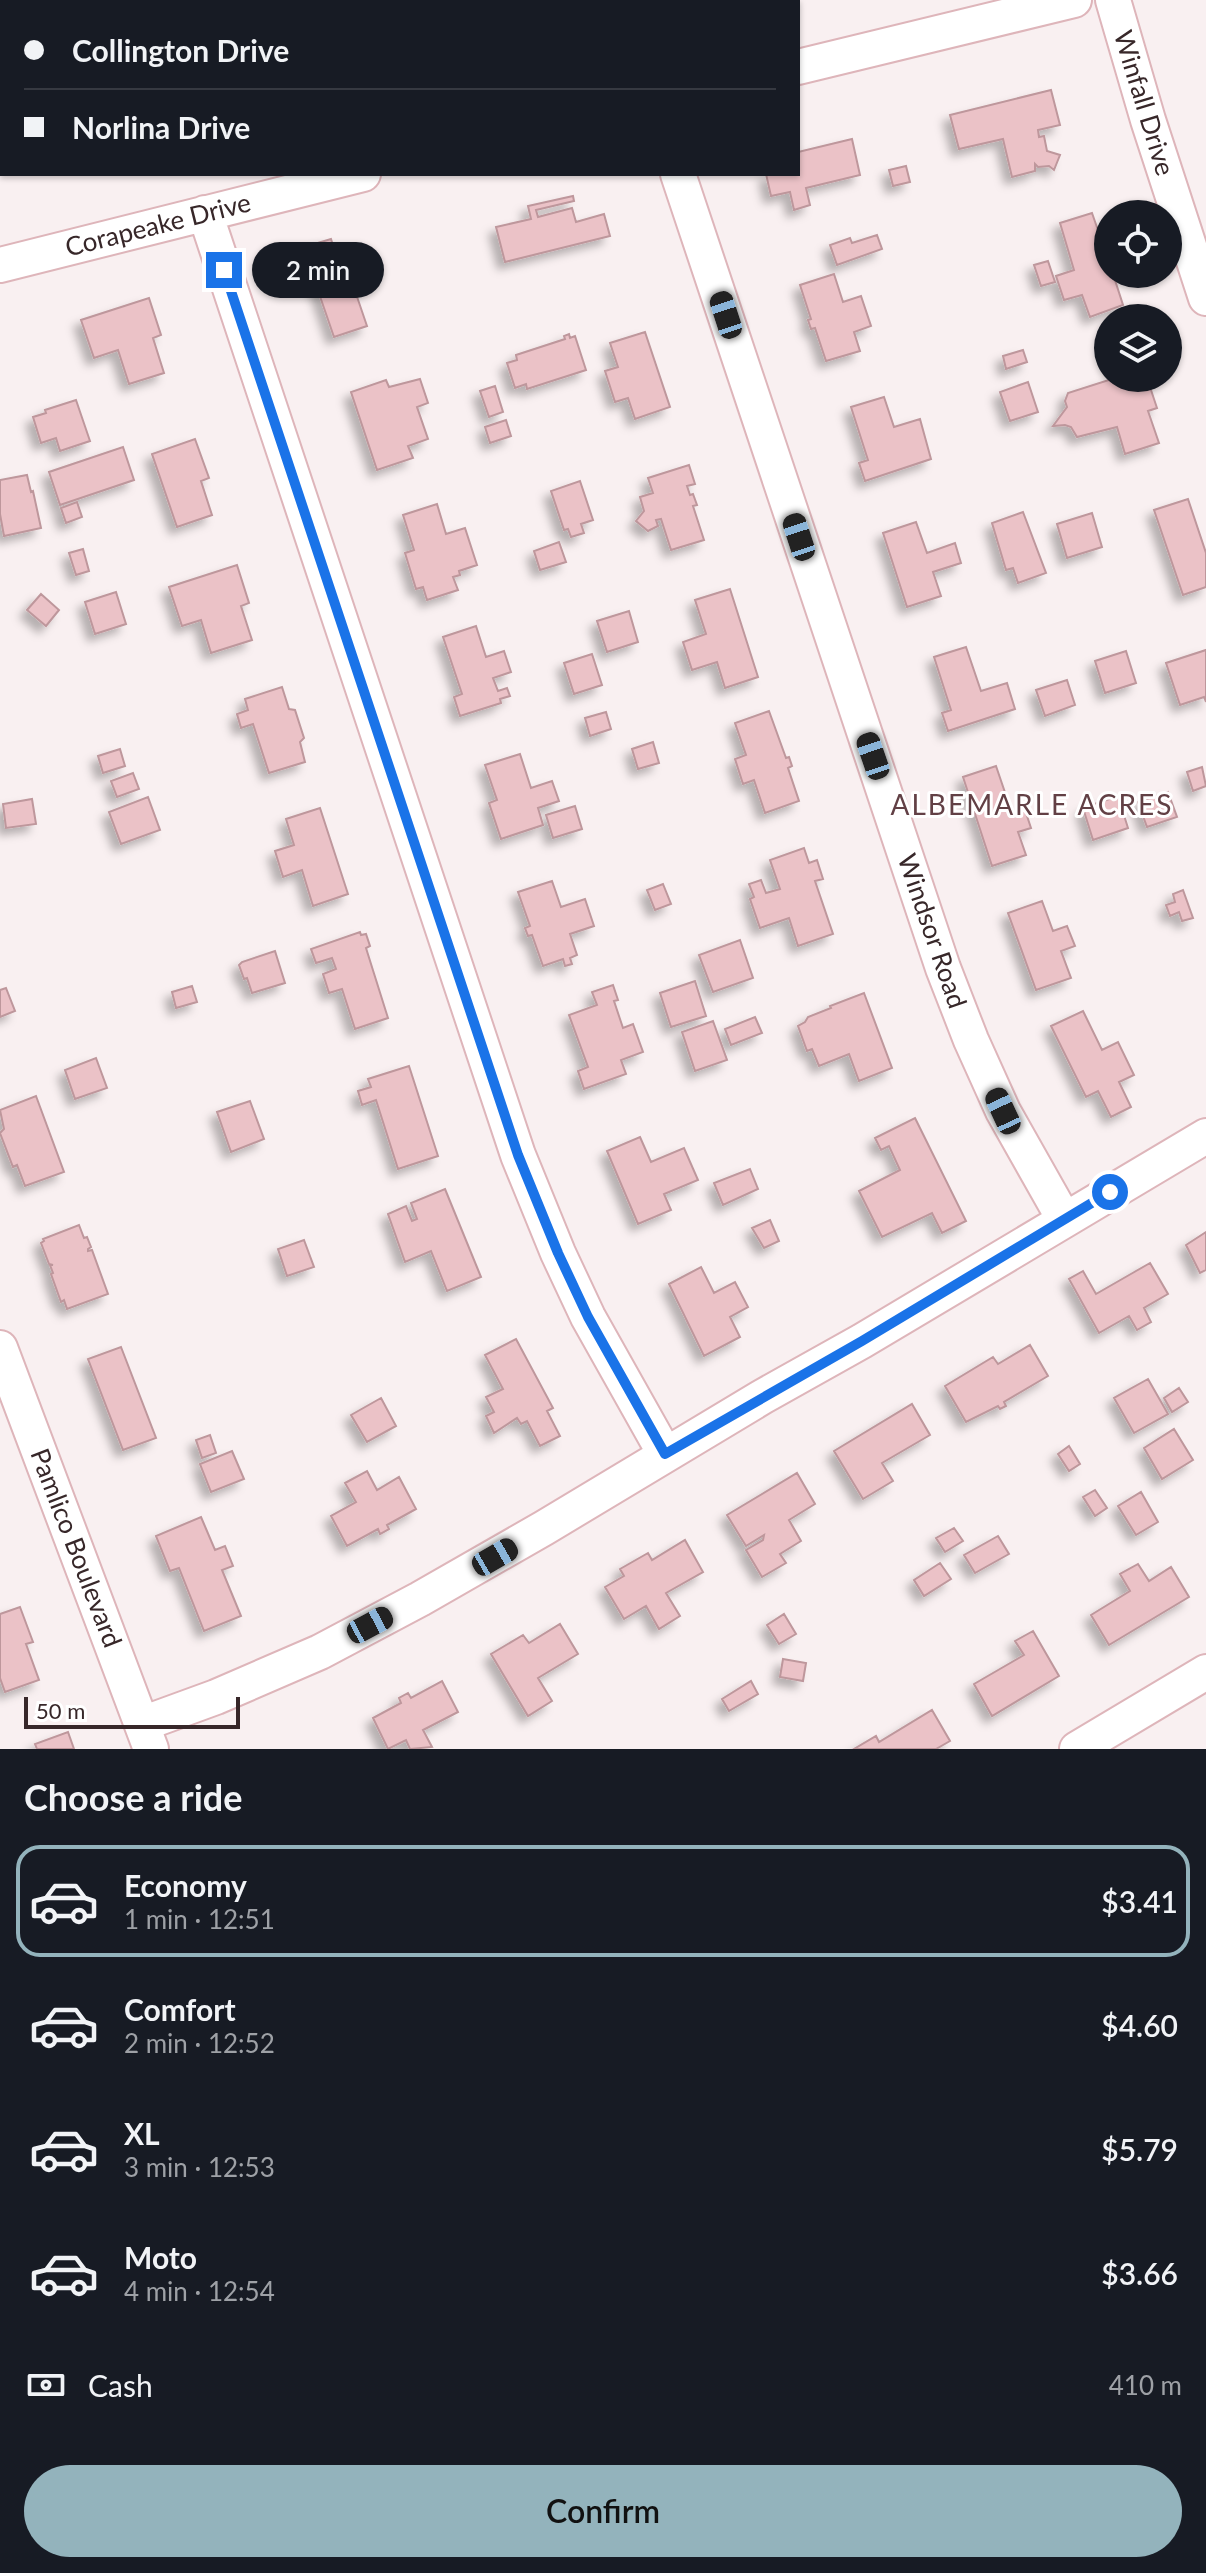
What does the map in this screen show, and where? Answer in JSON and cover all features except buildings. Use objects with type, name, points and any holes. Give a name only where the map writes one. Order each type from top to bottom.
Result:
[{"type":"street","points":[[800,67],[1074,0]]},
{"type":"street","name":"Winfall Drive","points":[[1113,0],[1206,298]]},
{"type":"street","name":"Corapeake Drive","points":[[0,265],[355,176]]},
{"type":"street","name":"Windsor Road","points":[[679,176],[943,968],[1003,1111],[1064,1219]]},
{"type":"street","points":[[205,213],[518,1155],[588,1317],[665,1454]]},
{"type":"street","points":[[146,1736],[216,1697],[320,1652],[420,1599],[1206,1136]]},
{"type":"street","name":"Pamlico Boulevard","points":[[0,1348],[146,1736]]},
{"type":"street","points":[[1077,1749],[1206,1672]]},
{"type":"district","name":"ALBEMARLE ACRES","points":[[1032,805]]},
{"type":"route","points":[[224,270],[518,1155],[588,1317],[665,1454],[862,1341],[1110,1192]]}]
